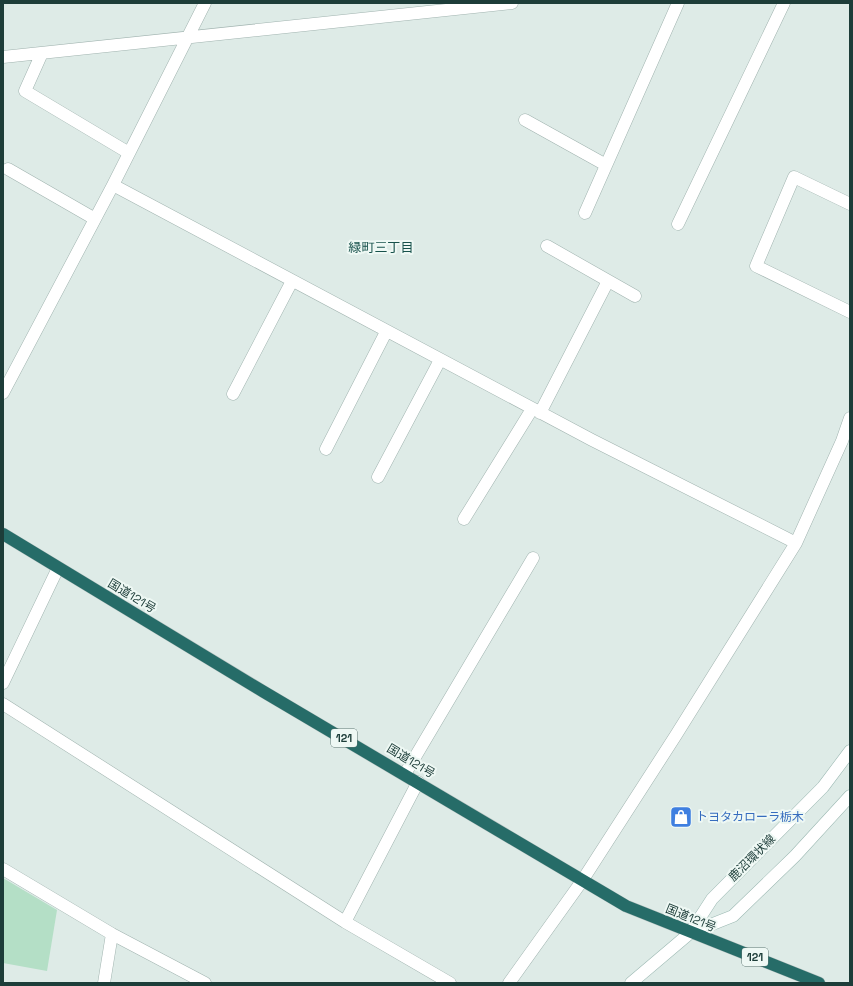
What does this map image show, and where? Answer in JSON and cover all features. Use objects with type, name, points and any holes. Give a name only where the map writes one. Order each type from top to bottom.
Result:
[{"type":"highway","name":"国道121号","points":[[3,534],[626,906],[690,933],[818,983]]},
{"type":"street","points":[[3,393],[113,185],[205,3]]},
{"type":"street","points":[[3,57],[186,39],[512,3]]},
{"type":"street","points":[[585,213],[678,3]]},
{"type":"street","points":[[678,224],[784,3]]},
{"type":"street","points":[[42,53],[25,91],[129,153]]},
{"type":"street","points":[[525,120],[606,165]]},
{"type":"street","points":[[8,169],[95,219]]},
{"type":"street","points":[[850,204],[794,177],[756,266],[850,312]]},
{"type":"street","points":[[113,185],[536,411],[796,543]]},
{"type":"street","points":[[547,246],[635,296]]},
{"type":"street","points":[[233,394],[292,281]]},
{"type":"street","points":[[464,519],[536,411],[608,281]]},
{"type":"street","points":[[326,450],[386,332]]},
{"type":"street","points":[[378,477],[440,360]]},
{"type":"street","points":[[509,983],[582,881],[676,735],[796,543],[842,442],[850,418]]},
{"type":"street","points":[[406,774],[533,558]]},
{"type":"street","points":[[3,683],[58,568]]},
{"type":"street","points":[[3,704],[345,922],[450,983]]},
{"type":"street","name":"鹿沼環状線","points":[[631,983],[690,933],[712,899],[823,787],[850,751]]},
{"type":"street","points":[[345,922],[418,782]]},
{"type":"street","name":"鹿沼環状線","points":[[690,933],[733,916],[795,856],[850,796]]},
{"type":"street","points":[[3,869],[112,934],[205,983]]},
{"type":"street","points":[[104,983],[112,934]]},
{"type":"green space","points":[[3,878],[57,910],[47,971],[3,963]]},
{"type":"place","name":"トヨタカローラ栃木","points":[[681,817]]},
{"type":"district","name":"緑町三丁目","points":[[381,247]]}]
